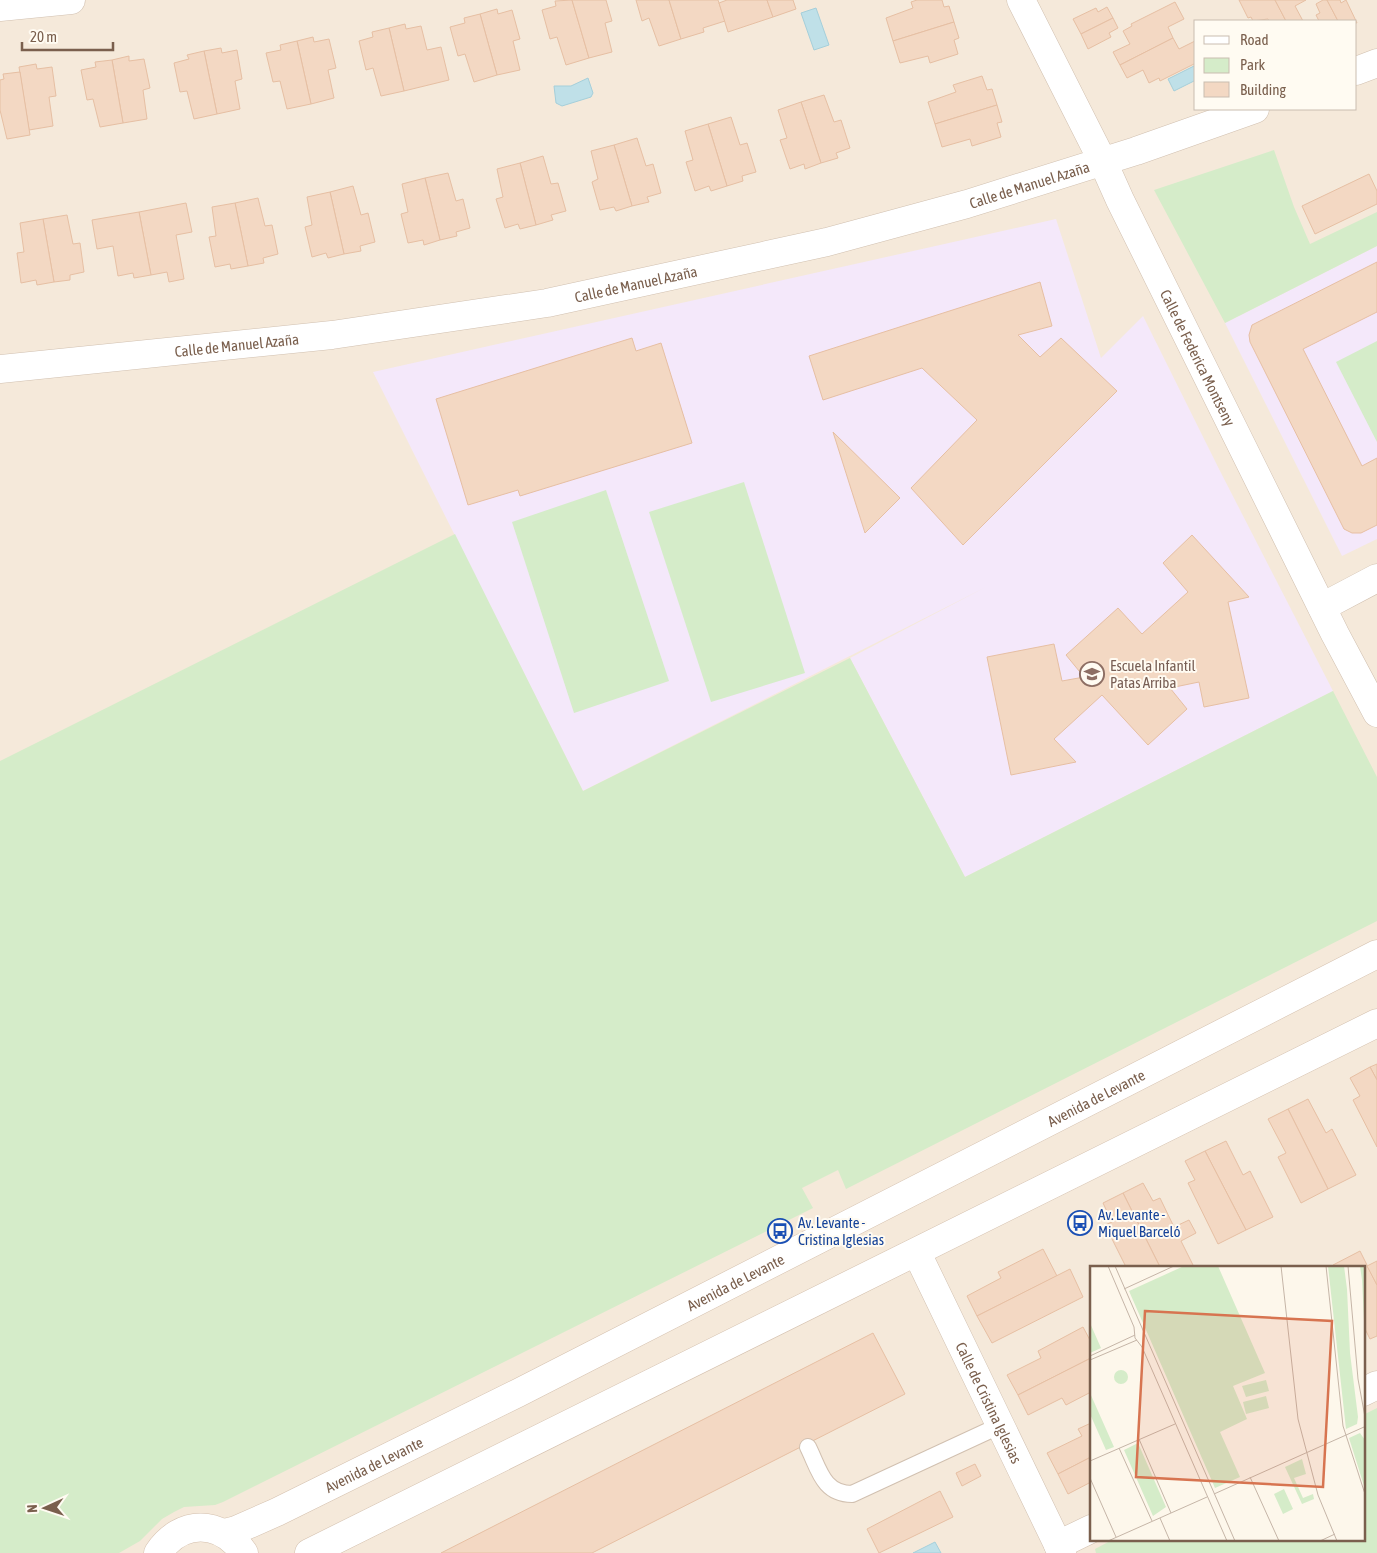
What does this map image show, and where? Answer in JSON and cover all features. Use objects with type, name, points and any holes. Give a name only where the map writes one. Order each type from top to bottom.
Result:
[{"type":"street","points":[[0,7],[71,0]]},
{"type":"street","name":"Calle de Federica Montseny","points":[[1020,0],[1103,162],[1120,200],[1322,607],[1377,712]]},
{"type":"street","points":[[1357,71],[1377,63]]},
{"type":"street","name":"Calle de Manuel Azaña","points":[[0,369],[332,334],[548,304],[827,242],[967,204],[1103,162],[1252,110]]},
{"type":"street","points":[[1322,607],[1377,578]]},
{"type":"street","name":"Avenida de Levante","points":[[224,1533],[236,1530],[277,1512],[518,1393],[1377,954]]},
{"type":"street","points":[[309,1553],[812,1302],[917,1253],[1377,1023]]},
{"type":"street","name":"Calle de Cristina Iglesias","points":[[917,1253],[1060,1549]]},
{"type":"street","points":[[1364,1392],[1377,1385]]},
{"type":"street","points":[[158,1553],[164,1543],[186,1529],[199,1527],[224,1533],[244,1553]]},
{"type":"street","points":[[1060,1549],[1090,1530]]},
{"type":"lane","points":[[808,1447],[826,1485],[839,1494],[852,1494],[1001,1425]]},
{"type":"shaded area","points":[[0,0],[1377,0],[1377,1553],[0,1553]]},
{"type":"shaded area","points":[[1056,219],[1101,358],[1143,316],[1333,691],[965,877],[850,658],[986,587],[583,791],[373,372]]},
{"type":"shaded area","points":[[1377,246],[1377,539],[1342,556],[1225,323]]},
{"type":"green space","points":[[1274,150],[1294,207],[1310,244],[1377,212],[1377,246],[1225,323],[1154,190]]},
{"type":"green space","points":[[1377,341],[1377,442],[1336,362]]},
{"type":"green space","points":[[744,482],[805,673],[711,702],[649,512]]},
{"type":"green space","points":[[606,490],[669,681],[574,713],[512,522]]},
{"type":"green space","points":[[455,534],[583,791],[850,658],[965,877],[1333,691],[1377,777],[1377,921],[846,1189],[838,1170],[802,1188],[813,1208],[223,1502],[215,1505],[184,1507],[162,1519],[140,1541],[119,1553],[0,1553],[0,761]]},
{"type":"green space","points":[[1377,1408],[1377,1553],[1096,1553],[1095,1549],[1112,1540],[1364,1540],[1364,1414]]},
{"type":"water","points":[[816,8],[829,45],[814,50],[801,13]]},
{"type":"water","points":[[1194,66],[1194,81],[1174,91],[1168,79]]},
{"type":"water","points":[[588,78],[593,93],[591,97],[562,106],[556,103],[554,86],[571,86]]},
{"type":"water","points":[[935,1542],[941,1553],[913,1553]]},
{"type":"building","points":[[572,0],[589,58],[566,65],[557,37],[550,39],[542,10],[556,6],[555,1]]},
{"type":"building","points":[[572,0],[606,0],[612,21],[605,23],[612,52],[589,58]]},
{"type":"building","points":[[636,0],[669,0],[681,39],[659,46],[649,18],[642,21]]},
{"type":"building","points":[[669,0],[718,0],[725,21],[703,28],[704,32],[681,39]]},
{"type":"building","points":[[727,0],[767,0],[773,17],[728,32],[719,3]]},
{"type":"building","points":[[767,0],[793,0],[796,9],[773,17]]},
{"type":"building","points":[[917,0],[942,0],[944,7],[949,6],[954,22],[893,41],[886,18],[913,8],[911,2]]},
{"type":"building","points":[[1239,0],[1275,0],[1285,20],[1252,20],[1251,17],[1248,18]]},
{"type":"building","points":[[1275,0],[1306,0],[1295,6],[1302,20],[1285,20]]},
{"type":"building","points":[[1327,0],[1337,20],[1318,20],[1316,15],[1320,13],[1316,4]]},
{"type":"building","points":[[1327,0],[1340,0],[1341,3],[1346,0],[1356,20],[1337,20]]},
{"type":"building","points":[[1175,2],[1184,19],[1168,27],[1173,38],[1120,65],[1113,52],[1130,44],[1123,31],[1132,26],[1131,24]]},
{"type":"building","points":[[1107,7],[1113,18],[1081,34],[1073,19],[1096,8],[1098,12]]},
{"type":"building","points":[[497,9],[498,14],[512,10],[520,39],[513,41],[520,70],[497,75],[480,14]]},
{"type":"building","points":[[480,14],[497,75],[474,82],[465,54],[458,56],[450,27],[465,23],[464,18]]},
{"type":"building","points":[[1113,18],[1118,28],[1109,33],[1111,37],[1088,49],[1081,34]]},
{"type":"building","points":[[954,22],[959,38],[954,40],[958,54],[930,63],[928,56],[900,63],[893,41]]},
{"type":"building","points":[[405,24],[406,29],[421,26],[427,50],[441,47],[449,80],[404,91],[389,28]]},
{"type":"building","points":[[389,28],[404,91],[381,96],[373,68],[366,70],[359,41],[373,37],[372,32]]},
{"type":"building","points":[[313,37],[314,42],[329,39],[336,68],[328,70],[334,98],[311,104],[297,41]]},
{"type":"building","points":[[1173,38],[1179,49],[1194,42],[1194,64],[1160,81],[1159,78],[1149,83],[1143,70],[1127,78],[1120,65]]},
{"type":"building","points":[[297,41],[311,104],[287,109],[280,81],[273,82],[266,53],[281,50],[280,45]]},
{"type":"building","points":[[221,48],[222,53],[237,50],[242,79],[235,81],[240,109],[217,114],[204,51]]},
{"type":"building","points":[[204,51],[217,114],[194,119],[187,91],[180,92],[174,63],[189,59],[187,55]]},
{"type":"building","points":[[129,56],[129,61],[144,59],[150,88],[143,90],[147,119],[123,123],[112,60]]},
{"type":"building","points":[[112,60],[123,123],[100,127],[93,99],[87,100],[81,70],[96,67],[95,62]]},
{"type":"building","points":[[36,64],[37,69],[52,67],[56,96],[49,97],[53,126],[29,130],[19,67]]},
{"type":"building","points":[[20,72],[30,135],[7,139],[0,110],[0,80],[4,79],[3,74]]},
{"type":"building","points":[[982,76],[987,90],[992,89],[997,105],[935,124],[928,102],[956,92],[953,85]]},
{"type":"building","points":[[824,95],[834,122],[841,120],[850,148],[836,153],[838,158],[821,163],[801,102]]},
{"type":"building","points":[[801,102],[821,163],[805,169],[804,164],[790,169],[780,140],[787,138],[778,110]]},
{"type":"building","points":[[997,105],[1002,122],[997,123],[1001,137],[972,146],[970,139],[942,147],[935,124]]},
{"type":"building","points":[[731,117],[740,145],[747,143],[756,172],[742,176],[743,181],[727,186],[708,124]]},
{"type":"building","points":[[708,124],[727,186],[711,191],[709,186],[695,191],[686,162],[693,160],[685,131]]},
{"type":"building","points":[[637,138],[646,166],[653,164],[661,193],[647,197],[649,202],[632,206],[614,145]]},
{"type":"building","points":[[614,145],[632,206],[616,211],[614,207],[600,210],[592,182],[598,179],[591,151]]},
{"type":"building","points":[[543,156],[551,184],[558,183],[566,211],[551,215],[553,220],[536,225],[520,163]]},
{"type":"building","points":[[520,163],[536,225],[520,229],[518,224],[505,228],[496,199],[503,197],[497,169]]},
{"type":"building","points":[[448,173],[456,201],[463,199],[470,228],[456,232],[457,236],[440,240],[425,178]]},
{"type":"building","points":[[1369,174],[1377,191],[1377,204],[1315,234],[1302,206]]},
{"type":"building","points":[[425,178],[440,240],[424,245],[423,240],[408,243],[401,214],[408,212],[402,184]]},
{"type":"building","points":[[353,186],[361,215],[368,213],[375,242],[360,246],[361,251],[344,254],[330,192]]},
{"type":"building","points":[[330,192],[344,254],[328,258],[326,253],[312,257],[305,227],[312,225],[307,197]]},
{"type":"building","points":[[258,198],[265,226],[272,225],[278,254],[263,258],[264,263],[248,266],[235,203]]},
{"type":"building","points":[[186,203],[192,232],[176,235],[184,279],[169,282],[167,272],[151,275],[139,212]]},
{"type":"building","points":[[235,203],[248,266],[231,269],[230,264],[215,267],[209,237],[216,236],[212,207]]},
{"type":"building","points":[[139,212],[151,275],[134,278],[133,273],[118,276],[113,246],[97,249],[92,220]]},
{"type":"building","points":[[67,215],[73,244],[80,243],[84,272],[70,275],[70,280],[54,282],[43,219]]},
{"type":"building","points":[[43,219],[54,282],[37,285],[36,280],[21,283],[17,253],[24,252],[20,223]]},
{"type":"building","points":[[1377,262],[1377,312],[1303,349],[1362,466],[1377,458],[1377,525],[1361,533],[1352,533],[1344,529],[1250,342],[1249,335],[1252,325]]},
{"type":"building","points":[[1040,282],[1052,326],[1018,335],[1040,357],[1061,338],[1117,391],[963,545],[911,488],[977,420],[922,368],[823,400],[809,356]]},
{"type":"building","points":[[632,338],[636,351],[661,343],[692,443],[520,496],[518,490],[468,505],[436,399]]},
{"type":"building","points":[[833,432],[900,498],[865,533]]},
{"type":"building","points":[[1192,535],[1249,597],[1228,602],[1249,698],[1204,707],[1199,682],[1170,688],[1187,709],[1148,745],[1102,695],[1054,739],[1076,762],[1011,775],[987,657],[1054,644],[1062,681],[1084,677],[1066,655],[1118,608],[1142,634],[1188,592],[1163,563]]},
{"type":"building","points":[[1377,1064],[1377,1080],[1370,1067]]},
{"type":"building","points":[[1370,1067],[1377,1080],[1377,1147],[1353,1100],[1360,1096],[1350,1078]]},
{"type":"building","points":[[1308,1099],[1326,1133],[1332,1129],[1356,1175],[1328,1189],[1288,1109]]},
{"type":"building","points":[[1288,1109],[1328,1189],[1301,1203],[1278,1157],[1286,1153],[1268,1119]]},
{"type":"building","points":[[1226,1141],[1243,1175],[1250,1171],[1273,1217],[1246,1230],[1205,1151]]},
{"type":"building","points":[[1205,1151],[1246,1230],[1218,1244],[1188,1183],[1195,1180],[1185,1161]]},
{"type":"building","points":[[1143,1183],[1153,1201],[1160,1198],[1174,1227],[1189,1220],[1196,1233],[1181,1241],[1194,1266],[1160,1266],[1123,1193]]},
{"type":"building","points":[[1123,1193],[1160,1266],[1126,1266],[1105,1225],[1112,1222],[1103,1203]]},
{"type":"building","points":[[1043,1249],[1057,1276],[977,1316],[967,1296],[1001,1278],[998,1272]]},
{"type":"building","points":[[1360,1251],[1377,1285],[1377,1336],[1370,1339],[1364,1327],[1364,1266],[1333,1265]]},
{"type":"building","points":[[1377,1261],[1377,1285],[1367,1266]]},
{"type":"building","points":[[1070,1269],[1083,1297],[992,1343],[977,1316]]},
{"type":"building","points":[[1083,1327],[1090,1340],[1090,1359],[1018,1395],[1007,1375],[1041,1358],[1038,1351]]},
{"type":"building","points":[[873,1333],[905,1394],[592,1553],[441,1553]]},
{"type":"building","points":[[1090,1359],[1090,1393],[1066,1405],[1062,1398],[1028,1415],[1018,1395]]},
{"type":"building","points":[[1090,1423],[1090,1458],[1058,1474],[1047,1453],[1082,1436],[1078,1429]]},
{"type":"building","points":[[1090,1458],[1090,1483],[1068,1494],[1058,1474]]},
{"type":"building","points":[[975,1464],[981,1476],[962,1486],[956,1473]]},
{"type":"building","points":[[940,1491],[953,1517],[879,1553],[867,1529]]},
{"type":"place","name":"Escuela Infantil Patas Arriba","points":[[1092,674]]},
{"type":"place","name":"Av. Levante - Miquel Barceló","points":[[1080,1223]]},
{"type":"place","name":"Av. Levante - Cristina Iglesias","points":[[780,1231]]}]
